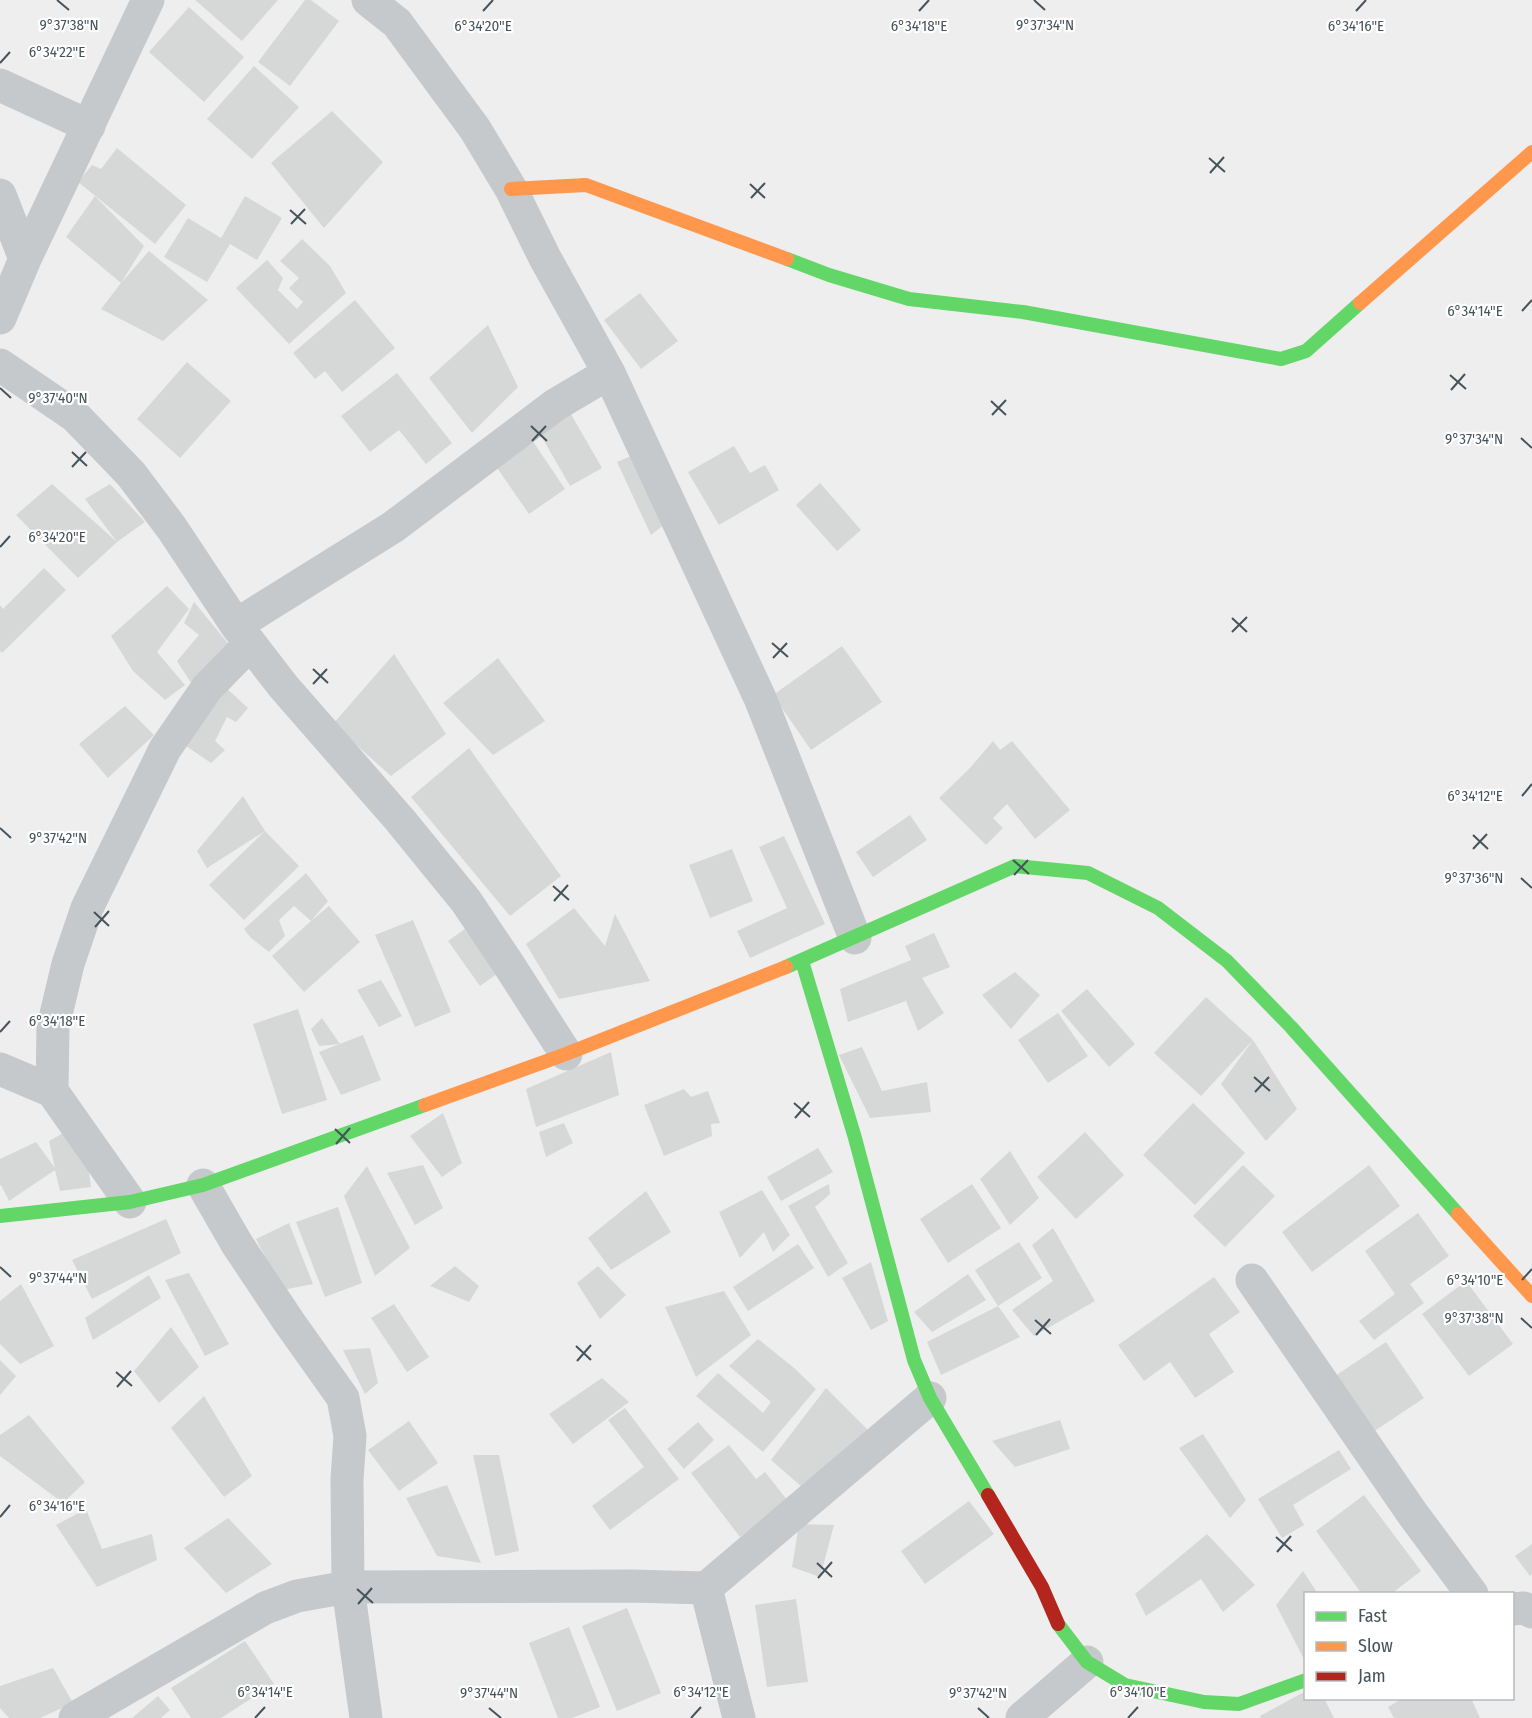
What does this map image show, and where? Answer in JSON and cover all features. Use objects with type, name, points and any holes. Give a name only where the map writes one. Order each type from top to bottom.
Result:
[{"type":"street","points":[[0,318],[25,259],[148,0]]},
{"type":"street","points":[[368,0],[397,23],[475,129],[511,189],[545,258],[609,372],[760,698],[855,938]]},
{"type":"street","points":[[0,85],[89,126]]},
{"type":"street","points":[[511,189],[586,184],[829,276],[909,299],[1023,312],[1281,359],[1306,351],[1532,152]]},
{"type":"street","points":[[0,195],[25,259]]},
{"type":"street","points":[[0,365],[75,416],[131,474],[171,527],[243,635],[283,686],[400,820],[466,901],[566,1054]]},
{"type":"street","points":[[52,1090],[53,1027],[68,963],[87,908],[165,749],[243,635],[393,527],[555,405],[609,372]]},
{"type":"street","points":[[0,1216],[130,1202],[203,1185],[566,1054],[802,961],[1015,866],[1088,873],[1158,908],[1227,961],[1283,1019],[1532,1296]]},
{"type":"street","points":[[802,961],[855,1138],[914,1360],[930,1398],[1042,1587],[1059,1627],[1087,1662],[1125,1684],[1243,1711],[1304,1680]]},
{"type":"street","points":[[0,1069],[52,1090],[130,1202]]},
{"type":"street","points":[[203,1185],[237,1244],[343,1398],[350,1436],[347,1479],[348,1587],[366,1718]]},
{"type":"street","points":[[1251,1280],[1412,1513],[1471,1592]]},
{"type":"street","points":[[75,1718],[265,1608],[297,1596],[348,1587],[706,1588],[930,1398]]},
{"type":"street","points":[[706,1588],[739,1718]]},
{"type":"street","points":[[1514,1608],[1524,1608],[1532,1612]]},
{"type":"street","points":[[1022,1718],[1087,1662]]},
{"type":"building","points":[[195,0],[278,0],[242,41]]},
{"type":"building","points":[[305,0],[311,0],[339,21],[290,86],[258,62]]},
{"type":"building","points":[[189,7],[244,57],[204,102],[149,52]]},
{"type":"building","points":[[254,66],[299,107],[252,159],[207,119]]},
{"type":"building","points":[[332,111],[383,162],[324,228],[271,163]]},
{"type":"building","points":[[117,148],[186,205],[155,244],[78,182],[92,165],[101,169]]},
{"type":"building","points":[[95,196],[144,246],[121,283],[66,237]]},
{"type":"building","points":[[245,196],[282,218],[257,260],[230,244],[207,282],[164,257],[188,218],[221,238]]},
{"type":"building","points":[[302,239],[330,266],[346,293],[289,344],[236,288],[267,260],[283,278],[278,290],[297,309],[303,302],[289,288],[299,278],[280,261]]},
{"type":"building","points":[[149,251],[208,300],[163,341],[101,309]]},
{"type":"building","points":[[640,293],[678,341],[641,369],[604,320]]},
{"type":"building","points":[[355,300],[395,348],[342,392],[325,371],[315,379],[293,353]]},
{"type":"building","points":[[488,325],[518,387],[472,433],[429,378]]},
{"type":"building","points":[[187,362],[231,401],[180,458],[137,419]]},
{"type":"building","points":[[397,373],[452,443],[426,464],[399,430],[370,452],[341,416]]},
{"type":"building","points":[[568,409],[602,468],[570,486],[536,427]]},
{"type":"building","points":[[530,437],[565,489],[529,514],[493,462]]},
{"type":"building","points":[[734,446],[750,473],[765,465],[779,490],[719,525],[688,472]]},
{"type":"building","points":[[638,453],[665,524],[651,535],[617,462]]},
{"type":"building","points":[[820,483],[861,530],[837,551],[796,505]]},
{"type":"building","points":[[52,484],[117,542],[78,578],[16,515]]},
{"type":"building","points":[[110,484],[145,522],[117,542],[85,499]]},
{"type":"building","points":[[44,568],[66,590],[2,653],[0,651],[0,605],[3,609]]},
{"type":"building","points":[[167,586],[189,609],[157,652],[185,685],[165,700],[133,671],[111,636]]},
{"type":"building","points":[[194,602],[231,647],[193,686],[177,661],[199,635],[184,623]]},
{"type":"building","points":[[842,646],[882,702],[811,750],[773,695]]},
{"type":"building","points":[[394,654],[446,734],[391,776],[333,724]]},
{"type":"building","points":[[498,658],[545,721],[493,755],[443,703]]},
{"type":"building","points":[[223,685],[248,708],[236,722],[227,717],[215,741],[225,750],[211,763],[180,742]]},
{"type":"building","points":[[125,706],[154,735],[108,778],[79,744]]},
{"type":"building","points":[[993,741],[1000,750],[1012,741],[1070,810],[1035,839],[1007,804],[993,818],[1003,828],[986,845],[939,798],[970,768]]},
{"type":"building","points":[[469,748],[561,876],[510,916],[411,797]]},
{"type":"building","points":[[243,796],[265,831],[207,868],[197,851]]},
{"type":"building","points":[[910,815],[927,840],[873,877],[856,852]]},
{"type":"building","points":[[265,831],[299,866],[244,920],[209,885]]},
{"type":"building","points":[[784,836],[825,924],[750,958],[737,931],[787,908],[759,847]]},
{"type":"building","points":[[732,849],[753,901],[710,918],[689,865]]},
{"type":"building","points":[[306,873],[328,901],[311,921],[294,906],[279,920],[285,936],[269,952],[251,938],[244,929]]},
{"type":"building","points":[[329,906],[360,942],[304,992],[272,956]]},
{"type":"building","points":[[574,908],[605,946],[615,914],[650,981],[559,999],[526,944]]},
{"type":"building","points":[[413,920],[451,1012],[415,1027],[375,935]]},
{"type":"building","points":[[469,926],[501,971],[480,986],[448,941]]},
{"type":"building","points":[[934,933],[950,967],[922,978],[944,1013],[918,1031],[906,1001],[848,1022],[840,989],[911,960],[905,946]]},
{"type":"building","points":[[1015,972],[1040,995],[1011,1029],[982,995]]},
{"type":"building","points":[[381,980],[402,1016],[379,1027],[357,990]]},
{"type":"building","points":[[1087,989],[1135,1044],[1109,1067],[1061,1011]]},
{"type":"building","points":[[1206,997],[1253,1040],[1201,1096],[1154,1053]]},
{"type":"building","points":[[298,1009],[327,1100],[282,1114],[253,1024]]},
{"type":"building","points":[[1058,1013],[1088,1056],[1048,1083],[1018,1040]]},
{"type":"building","points":[[322,1018],[340,1044],[319,1046],[311,1029]]},
{"type":"building","points":[[363,1035],[381,1080],[341,1095],[319,1052]]},
{"type":"building","points":[[1253,1040],[1297,1109],[1266,1141],[1221,1084]]},
{"type":"building","points":[[862,1047],[882,1091],[927,1082],[931,1112],[870,1118],[839,1055]]},
{"type":"building","points":[[611,1052],[619,1095],[536,1127],[526,1089]]},
{"type":"building","points":[[684,1089],[691,1097],[708,1091],[720,1123],[711,1124],[712,1136],[664,1156],[644,1105]]},
{"type":"building","points":[[1193,1103],[1245,1153],[1195,1205],[1143,1155]]},
{"type":"building","points":[[443,1113],[462,1163],[442,1177],[410,1136]]},
{"type":"building","points":[[564,1123],[573,1143],[546,1157],[539,1132]]},
{"type":"building","points":[[65,1132],[86,1151],[91,1187],[60,1191],[55,1170],[9,1201],[0,1186],[0,1159],[36,1142],[55,1168],[49,1141]]},
{"type":"building","points":[[1085,1132],[1124,1175],[1076,1219],[1037,1177]]},
{"type":"building","points":[[818,1148],[833,1172],[781,1201],[767,1177]]},
{"type":"building","points":[[1010,1151],[1039,1198],[1010,1225],[980,1179]]},
{"type":"building","points":[[423,1165],[443,1208],[415,1225],[387,1173]]},
{"type":"building","points":[[1243,1165],[1275,1196],[1225,1247],[1193,1216]]},
{"type":"building","points":[[1369,1165],[1400,1206],[1312,1272],[1282,1232]]},
{"type":"building","points":[[367,1166],[410,1248],[375,1276],[344,1196]]},
{"type":"building","points":[[829,1184],[830,1194],[815,1207],[848,1263],[828,1277],[788,1206]]},
{"type":"building","points":[[972,1184],[1001,1228],[948,1263],[920,1219]]},
{"type":"building","points":[[762,1190],[790,1235],[773,1252],[764,1232],[740,1258],[719,1212]]},
{"type":"building","points":[[646,1191],[671,1232],[611,1270],[588,1238]]},
{"type":"building","points":[[338,1207],[362,1283],[325,1297],[296,1222]]},
{"type":"building","points":[[1418,1213],[1449,1256],[1410,1284],[1424,1303],[1374,1340],[1359,1321],[1395,1294],[1365,1251]]},
{"type":"building","points":[[166,1219],[181,1253],[92,1299],[72,1260]]},
{"type":"building","points":[[289,1223],[313,1284],[283,1290],[256,1239]]},
{"type":"building","points":[[1053,1228],[1095,1301],[1034,1336],[1012,1310],[1053,1281],[1032,1245]]},
{"type":"building","points":[[1019,1242],[1042,1278],[998,1306],[975,1270]]},
{"type":"building","points":[[798,1244],[814,1268],[748,1311],[733,1287]]},
{"type":"building","points":[[871,1262],[888,1321],[871,1330],[842,1278]]},
{"type":"building","points":[[455,1266],[479,1286],[469,1302],[430,1286]]},
{"type":"building","points":[[598,1266],[626,1295],[600,1319],[577,1283]]},
{"type":"building","points":[[189,1273],[229,1344],[205,1356],[165,1280]]},
{"type":"building","points":[[968,1274],[986,1300],[932,1332],[914,1312]]},
{"type":"building","points":[[149,1275],[161,1298],[93,1340],[85,1318]]},
{"type":"building","points":[[1214,1277],[1240,1312],[1209,1334],[1234,1372],[1195,1398],[1170,1362],[1144,1381],[1118,1345]]},
{"type":"building","points":[[1466,1281],[1513,1344],[1469,1376],[1422,1314]]},
{"type":"building","points":[[21,1284],[54,1346],[20,1364],[0,1344],[0,1301]]},
{"type":"building","points":[[724,1291],[751,1335],[696,1377],[665,1307]]},
{"type":"building","points":[[394,1304],[429,1357],[407,1372],[371,1318]]},
{"type":"building","points":[[998,1306],[1020,1337],[941,1375],[927,1342]]},
{"type":"building","points":[[171,1327],[199,1367],[159,1403],[134,1371]]},
{"type":"building","points":[[758,1339],[816,1389],[763,1452],[696,1396],[718,1373],[763,1413],[771,1402],[729,1366]]},
{"type":"building","points":[[1386,1342],[1424,1398],[1370,1434],[1332,1378]]},
{"type":"building","points":[[370,1348],[378,1383],[365,1394],[343,1350]]},
{"type":"building","points":[[0,1360],[16,1376],[0,1395]]},
{"type":"building","points":[[602,1378],[629,1402],[573,1444],[549,1414]]},
{"type":"building","points":[[826,1388],[869,1431],[802,1487],[771,1460]]},
{"type":"building","points":[[204,1396],[252,1476],[224,1497],[171,1428]]},
{"type":"building","points":[[625,1408],[679,1479],[610,1530],[592,1506],[644,1467],[608,1420]]},
{"type":"building","points":[[29,1415],[85,1482],[63,1503],[0,1456],[0,1435]]},
{"type":"building","points":[[1060,1420],[1070,1449],[1015,1467],[992,1441]]},
{"type":"building","points":[[409,1421],[438,1463],[399,1491],[368,1450]]},
{"type":"building","points":[[698,1422],[714,1440],[684,1469],[667,1449]]},
{"type":"building","points":[[1203,1434],[1246,1500],[1230,1518],[1179,1448]]},
{"type":"building","points":[[729,1445],[756,1479],[765,1472],[788,1501],[740,1537],[691,1473]]},
{"type":"building","points":[[1339,1450],[1351,1469],[1293,1505],[1304,1525],[1282,1538],[1258,1499]]},
{"type":"building","points":[[473,1455],[499,1455],[519,1551],[495,1556]]},
{"type":"building","points":[[447,1485],[481,1563],[437,1556],[406,1498]]},
{"type":"building","points":[[1364,1495],[1421,1571],[1394,1592],[1361,1592],[1316,1531]]},
{"type":"building","points":[[969,1501],[994,1534],[925,1584],[901,1551]]},
{"type":"building","points":[[86,1509],[102,1549],[152,1534],[157,1560],[97,1587],[56,1525]]},
{"type":"building","points":[[228,1518],[272,1564],[226,1593],[184,1548]]},
{"type":"building","points":[[799,1524],[834,1525],[820,1577],[792,1567]]},
{"type":"building","points":[[1207,1534],[1255,1585],[1223,1612],[1201,1579],[1146,1616],[1135,1594]]},
{"type":"building","points":[[1532,1544],[1532,1574],[1530,1576],[1515,1556]]},
{"type":"building","points":[[1303,1571],[1317,1592],[1304,1592],[1304,1659],[1276,1605]]},
{"type":"building","points":[[796,1599],[808,1682],[767,1687],[755,1605]]},
{"type":"building","points":[[627,1608],[661,1693],[617,1711],[582,1626]]},
{"type":"building","points":[[569,1627],[600,1707],[572,1718],[558,1718],[529,1643]]},
{"type":"building","points":[[245,1641],[274,1684],[221,1718],[191,1718],[171,1688]]},
{"type":"building","points":[[53,1668],[73,1703],[40,1718],[9,1718],[0,1708],[0,1686]]},
{"type":"building","points":[[1304,1692],[1304,1700],[1325,1700],[1334,1718],[1261,1718],[1260,1716]]},
{"type":"building","points":[[158,1696],[170,1710],[161,1718],[132,1718]]},
{"type":"building","points":[[1400,1700],[1472,1700],[1480,1718],[1394,1718],[1388,1707]]},
{"type":"traffic: fast","points":[[787,259],[829,275],[909,299],[1023,312],[1281,359],[1306,351],[1360,303]]},
{"type":"traffic: fast","points":[[786,967],[1015,866],[1088,873],[1158,908],[1227,961],[1291,1027],[1458,1214]]},
{"type":"traffic: fast","points":[[802,961],[855,1138],[914,1360],[930,1398],[988,1495]]},
{"type":"traffic: fast","points":[[0,1216],[130,1202],[203,1185],[425,1105]]},
{"type":"traffic: fast","points":[[1058,1624],[1087,1662],[1125,1685],[1204,1702],[1239,1704],[1304,1681]]},
{"type":"traffic: slow","points":[[1360,303],[1532,152]]},
{"type":"traffic: slow","points":[[511,189],[586,185],[787,259]]},
{"type":"traffic: slow","points":[[425,1105],[566,1054],[786,967]]},
{"type":"traffic: slow","points":[[1458,1214],[1532,1296]]},
{"type":"traffic: jam","points":[[988,1495],[1042,1587],[1058,1624]]}]
